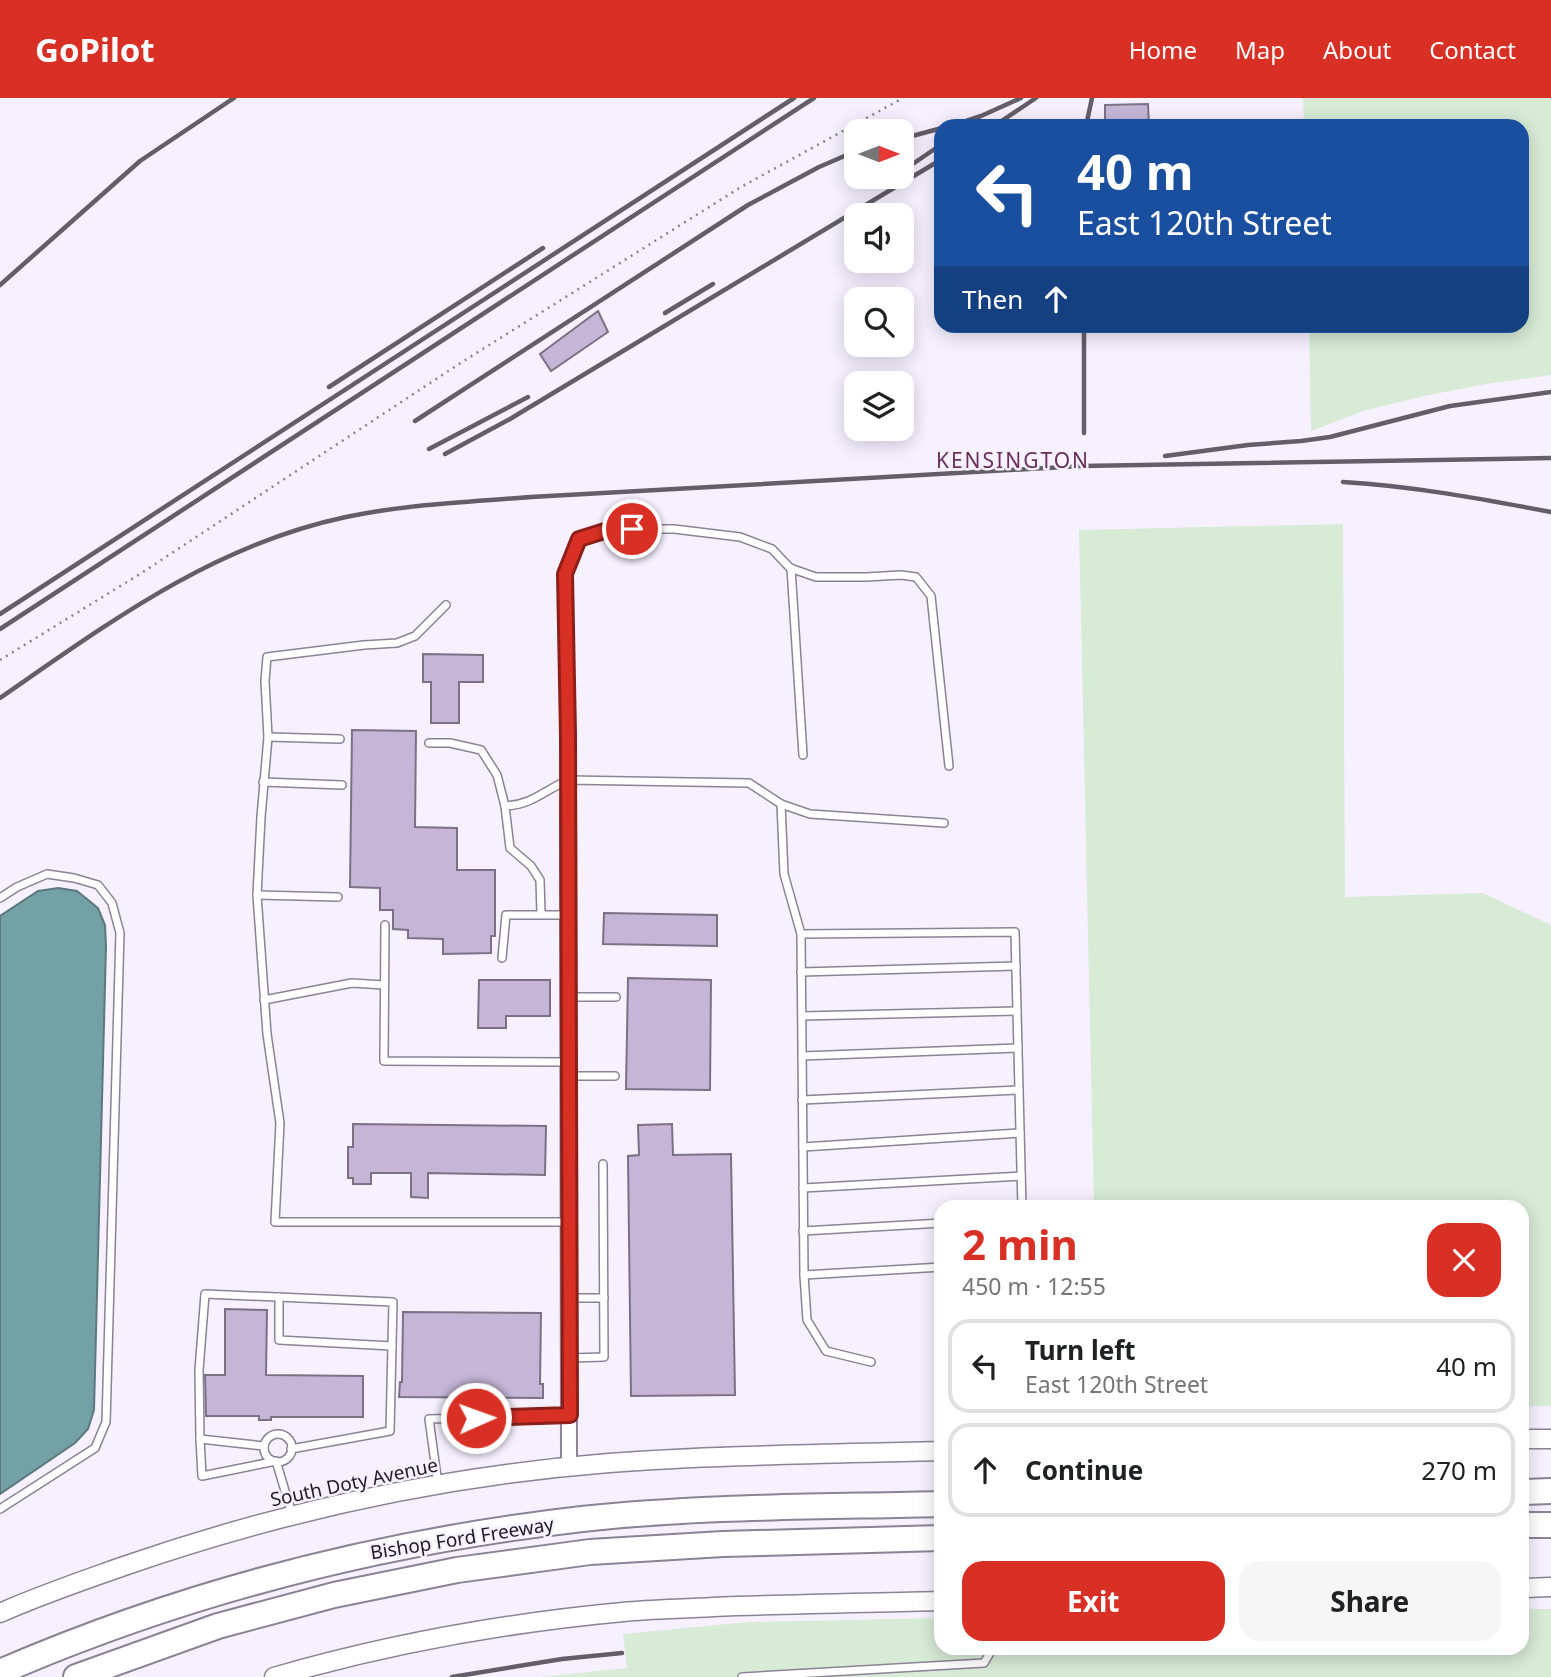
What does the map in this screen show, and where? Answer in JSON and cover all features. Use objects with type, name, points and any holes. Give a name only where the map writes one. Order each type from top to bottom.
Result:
[{"type":"highway","points":[[1529,1492],[1551,1491]]},
{"type":"highway","name":"Bishop Ford Freeway","points":[[0,1672],[126,1622],[215,1593],[397,1547],[585,1519],[721,1509],[934,1504]]},
{"type":"highway","points":[[1529,1525],[1551,1525]]},
{"type":"highway","name":"Bishop Ford Freeway","points":[[76,1677],[218,1626],[334,1595],[457,1570],[590,1552],[723,1544],[934,1538]]},
{"type":"street","points":[[568,802],[569,1467]]},
{"type":"street","points":[[1529,1439],[1551,1438]]},
{"type":"street","name":"South Doty Avenue","points":[[0,1613],[92,1577],[225,1533],[396,1492],[513,1473],[608,1463],[934,1451]]},
{"type":"street","points":[[1529,1588],[1551,1587]]},
{"type":"street","points":[[274,1677],[425,1640],[562,1618],[691,1608],[934,1601]]},
{"type":"lane","points":[[568,802],[565,574],[579,539],[611,529],[674,528],[740,537],[772,549],[791,568],[816,577],[916,577],[932,596],[949,766]]},
{"type":"lane","points":[[791,568],[803,755]]},
{"type":"lane","points":[[446,605],[415,636],[397,643],[267,657],[265,681],[268,737],[257,895],[267,1034],[280,1123],[275,1222],[569,1222]]},
{"type":"lane","points":[[268,737],[340,739]]},
{"type":"lane","points":[[429,743],[450,743],[481,750],[497,775],[505,806],[510,848],[531,866],[540,880],[541,914]]},
{"type":"lane","points":[[505,806],[520,805],[568,780],[749,783],[781,804],[810,814],[944,822]]},
{"type":"lane","points":[[263,782],[342,785]]},
{"type":"lane","points":[[781,804],[784,874],[801,934],[803,1231],[807,1320],[826,1351],[872,1362]]},
{"type":"lane","points":[[0,898],[47,874],[74,878],[98,886],[112,903],[120,933],[106,1423],[95,1448],[0,1509]]},
{"type":"lane","points":[[257,895],[338,897]]},
{"type":"lane","points":[[502,958],[506,915],[568,915]]},
{"type":"lane","points":[[384,925],[384,1061],[569,1069],[615,1076]]},
{"type":"lane","points":[[801,934],[1015,932],[1022,1200]]},
{"type":"lane","points":[[801,972],[1016,966]]},
{"type":"lane","points":[[264,1000],[352,983],[384,985]]},
{"type":"lane","points":[[569,997],[616,997]]},
{"type":"lane","points":[[802,1016],[1017,1011]]},
{"type":"lane","points":[[802,1056],[1018,1048]]},
{"type":"lane","points":[[802,1100],[1019,1090]]},
{"type":"lane","points":[[803,1147],[1020,1133]]},
{"type":"lane","points":[[570,1358],[604,1357],[603,1164]]},
{"type":"lane","points":[[803,1188],[1021,1176]]},
{"type":"lane","points":[[803,1231],[934,1223]]},
{"type":"lane","points":[[804,1275],[934,1267]]},
{"type":"lane","points":[[276,1461],[268,1458],[264,1446],[268,1438],[279,1434],[287,1437],[291,1449],[284,1460],[202,1476],[200,1370],[205,1294],[393,1301],[390,1431],[291,1449]]},
{"type":"lane","points":[[279,1297],[279,1340],[392,1346]]},
{"type":"lane","points":[[569,1298],[604,1298]]},
{"type":"lane","points":[[438,1485],[429,1419],[570,1415]]},
{"type":"lane","points":[[200,1438],[264,1446]]},
{"type":"lane","points":[[276,1461],[293,1516]]},
{"type":"lane","points":[[742,1677],[984,1663],[989,1655]]},
{"type":"path","points":[[0,660],[141,574],[459,364],[741,187],[904,98]]},
{"type":"shaded area","points":[[1303,98],[1551,98],[1551,375],[1424,396],[1363,411],[1311,431],[1309,333],[1529,333],[1529,119],[1304,119]]},
{"type":"shaded area","points":[[1343,524],[1345,897],[1483,893],[1551,925],[1551,1406],[1529,1406],[1529,1200],[1094,1200],[1079,530]]},
{"type":"shaded area","points":[[58,888],[77,891],[98,908],[105,925],[94,1410],[88,1429],[75,1443],[0,1494],[0,916],[38,891]]},
{"type":"shaded area","points":[[1529,1609],[1551,1609],[1551,1677],[540,1677],[627,1668],[623,1634],[748,1622],[934,1618],[934,1655],[1529,1655]]},
{"type":"building","points":[[1148,104],[1149,119],[1105,119],[1105,105]]},
{"type":"building","points":[[598,311],[608,332],[551,371],[540,354]]},
{"type":"building","points":[[423,654],[483,655],[483,682],[459,682],[459,723],[431,723],[431,682],[423,682]]},
{"type":"building","points":[[352,730],[416,731],[415,827],[457,828],[457,870],[495,870],[495,936],[491,936],[491,953],[443,954],[443,939],[408,938],[408,930],[393,929],[393,910],[380,910],[380,888],[350,887]]},
{"type":"building","points":[[604,913],[717,915],[717,946],[603,944]]},
{"type":"building","points":[[628,978],[711,980],[710,1090],[626,1089]]},
{"type":"building","points":[[479,980],[550,980],[550,1016],[506,1016],[506,1028],[478,1028]]},
{"type":"building","points":[[353,1124],[546,1126],[545,1175],[428,1173],[428,1198],[411,1197],[411,1173],[371,1173],[371,1184],[353,1184],[353,1178],[348,1178],[348,1147],[353,1147]]},
{"type":"building","points":[[672,1124],[673,1155],[731,1154],[735,1395],[631,1396],[628,1156],[639,1155],[638,1125]]},
{"type":"building","points":[[225,1309],[267,1310],[266,1375],[363,1376],[363,1417],[271,1417],[271,1420],[259,1420],[259,1416],[206,1416],[205,1375],[225,1375]]},
{"type":"building","points":[[403,1312],[541,1313],[540,1384],[543,1384],[543,1398],[399,1397],[402,1382]]},
{"type":"railway","points":[[0,285],[140,161],[234,98]]},
{"type":"railway","points":[[0,614],[794,98]]},
{"type":"railway","points":[[0,629],[814,98]]},
{"type":"railway","points":[[972,119],[1021,98]]},
{"type":"railway","points":[[1004,119],[1036,98]]},
{"type":"railway","points":[[1088,119],[1092,98]]},
{"type":"railway","points":[[914,136],[934,130]]},
{"type":"railway","points":[[914,163],[934,149]]},
{"type":"railway","points":[[415,421],[748,205],[844,156]]},
{"type":"railway","points":[[445,454],[510,419],[934,164]]},
{"type":"railway","points":[[329,387],[543,248]]},
{"type":"railway","points":[[665,313],[713,284]]},
{"type":"railway","points":[[1084,333],[1084,433]]},
{"type":"railway","points":[[1165,456],[1330,437],[1450,406],[1551,392]]},
{"type":"railway","points":[[429,449],[528,397]]},
{"type":"railway","points":[[0,698],[164,589],[207,567],[251,546],[297,530],[346,517],[392,509],[531,497],[1082,466],[1551,458]]},
{"type":"railway","points":[[1343,482],[1421,490],[1551,512]]},
{"type":"railway","points":[[452,1677],[562,1659],[622,1653]]},
{"type":"district","name":"KENSINGTON","points":[[1013,461]]},
{"type":"route","points":[[476,1418],[570,1415],[565,574],[579,539],[611,529],[632,529]]}]
